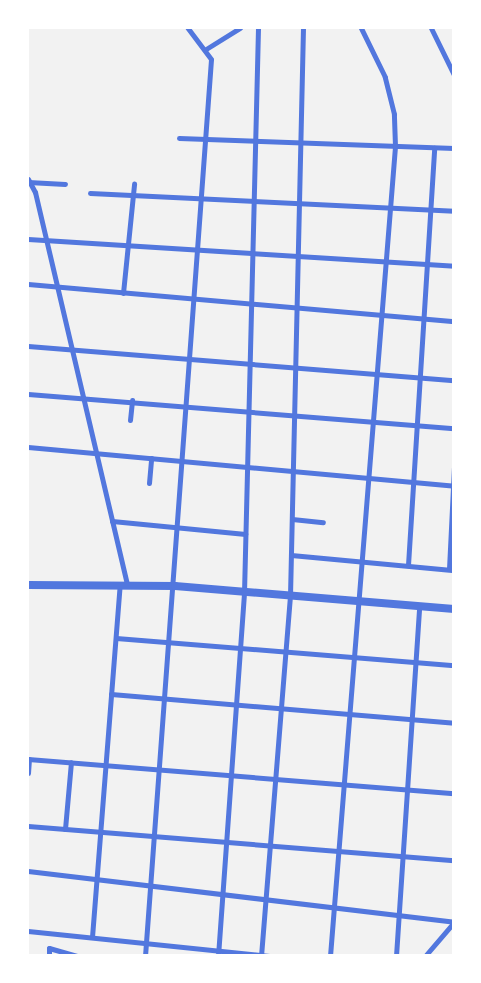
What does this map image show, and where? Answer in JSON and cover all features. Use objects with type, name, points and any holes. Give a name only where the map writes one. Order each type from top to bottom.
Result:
[{"type":"street","points":[[145,956],[175,586],[207,140],[211,59],[206,49],[188,28]]},
{"type":"street","points":[[206,49],[240,28]]},
{"type":"street","points":[[218,953],[244,593],[258,28]]},
{"type":"street","points":[[262,955],[290,596],[302,143],[303,28]]},
{"type":"street","points":[[330,956],[395,146],[394,114],[385,77],[361,28]]},
{"type":"street","points":[[431,28],[454,74]]},
{"type":"street","points":[[179,138],[454,148]]},
{"type":"street","points":[[408,565],[434,148]]},
{"type":"street","points":[[65,184],[28,181],[46,240],[57,286],[112,521],[124,584],[116,638],[92,937]]},
{"type":"street","points":[[123,293],[134,184]]},
{"type":"street","points":[[90,194],[454,211]]},
{"type":"street","points":[[28,239],[119,245],[128,243],[454,266]]},
{"type":"street","points":[[28,284],[195,302],[204,299],[454,321]]},
{"type":"street","points":[[28,346],[454,380]]},
{"type":"street","points":[[28,394],[82,395],[454,428]]},
{"type":"street","points":[[130,420],[132,400]]},
{"type":"street","points":[[28,447],[453,486]]},
{"type":"street","points":[[149,483],[151,458]]},
{"type":"street","points":[[290,556],[451,570],[454,467]]},
{"type":"street","points":[[292,519],[322,522]]},
{"type":"street","points":[[112,521],[245,534]]},
{"type":"street","points":[[28,585],[124,584],[175,586],[359,603],[454,609]]},
{"type":"street","points":[[396,956],[419,606]]},
{"type":"street","points":[[116,638],[454,665]]},
{"type":"street","points":[[111,694],[454,723]]},
{"type":"street","points":[[28,773],[28,759],[454,793]]},
{"type":"street","points":[[65,829],[70,762]]},
{"type":"street","points":[[28,826],[338,854],[402,859],[454,860]]},
{"type":"street","points":[[28,871],[151,884],[454,922]]},
{"type":"street","points":[[425,956],[454,922]]},
{"type":"street","points":[[28,931],[146,943],[218,953],[272,956]]},
{"type":"street","points":[[48,956],[49,948],[77,956]]}]
